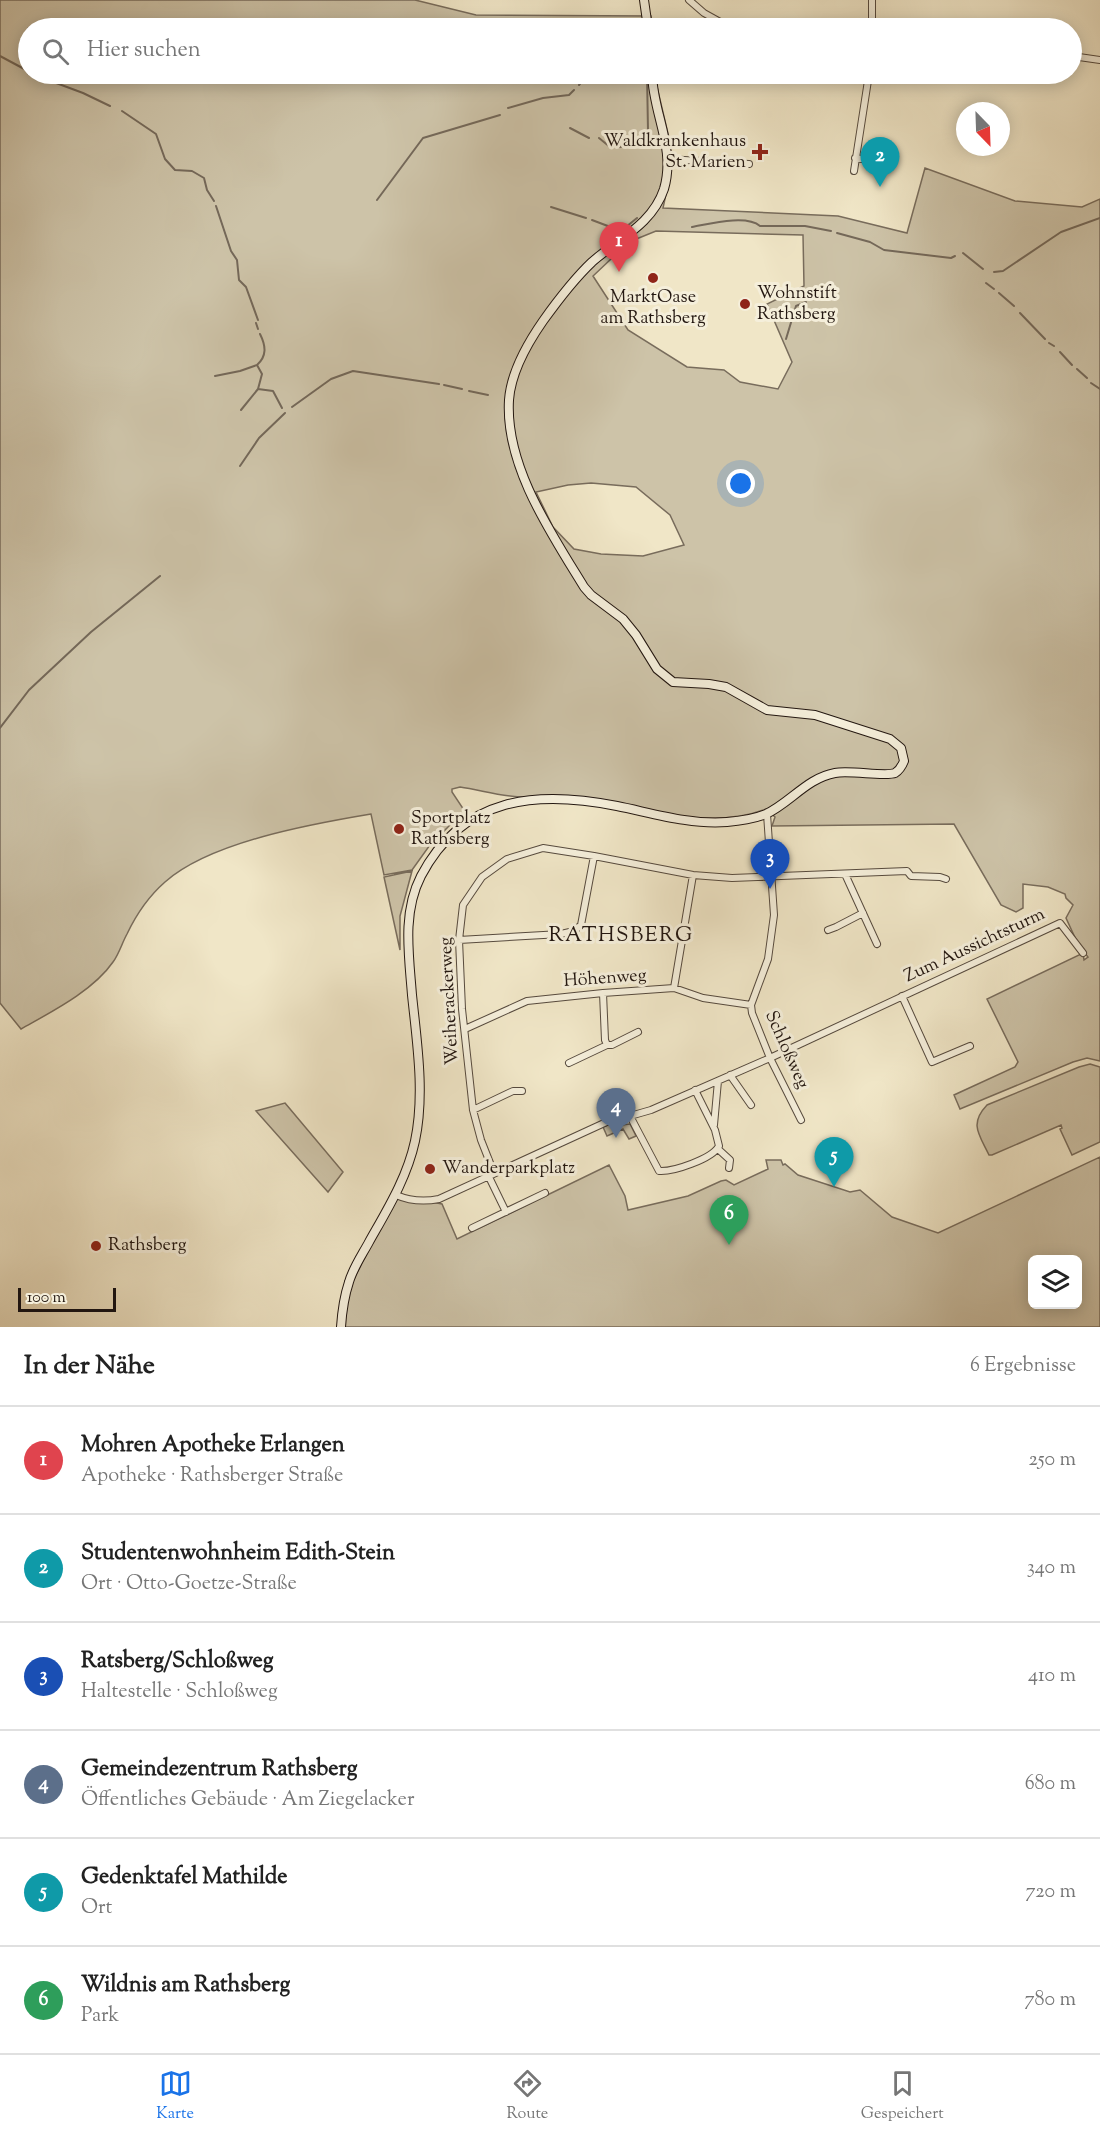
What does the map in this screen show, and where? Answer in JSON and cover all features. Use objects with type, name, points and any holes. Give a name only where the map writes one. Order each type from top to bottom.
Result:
[{"type":"street","points":[[644,0],[647,18]]},
{"type":"street","points":[[689,0],[713,18]]},
{"type":"street","points":[[872,0],[872,18]]},
{"type":"street","points":[[1082,58],[1100,60]]},
{"type":"street","points":[[341,1327],[345,1297],[354,1270],[396,1195],[415,1141],[419,1112],[419,1083],[408,950],[409,913],[413,895],[421,877],[440,846],[475,816],[521,800],[541,798],[597,803],[696,821],[725,823],[750,819],[767,813],[827,775],[854,771],[888,775],[895,773],[904,761],[902,751],[894,741],[807,714],[767,710],[726,687],[673,682],[657,669],[623,619],[584,587],[538,509],[516,458],[509,416],[509,400],[517,367],[535,333],[576,276],[647,219],[663,190],[668,172],[668,159],[653,84]]},
{"type":"street","points":[[854,171],[867,84]]},
{"type":"street","points":[[668,159],[749,164]]},
{"type":"street","points":[[855,159],[891,163]]},
{"type":"street","name":"Schloßweg","points":[[767,813],[774,915],[768,959],[751,1005],[770,1058],[801,1120]]},
{"type":"street","name":"Weiherackerweg","points":[[506,1212],[492,1175],[473,1110],[465,1029],[459,940],[463,904],[482,877],[507,859],[543,848],[693,875],[732,878],[907,871],[911,876],[946,879]]},
{"type":"street","points":[[459,940],[561,934],[574,931],[581,925],[594,856]]},
{"type":"street","points":[[846,874],[877,944]]},
{"type":"street","points":[[674,988],[693,875]]},
{"type":"street","points":[[828,930],[863,912]]},
{"type":"street","name":"Zum Aussichtsturm","points":[[396,1195],[424,1202],[439,1199],[614,1119],[630,1116],[770,1058],[1060,923],[1083,953]]},
{"type":"street","name":"Höhenweg","points":[[465,1029],[527,1001],[603,993],[674,988],[702,998],[751,1005]]},
{"type":"street","points":[[603,993],[607,1045]]},
{"type":"street","name":"Zum Aussichtsturm","points":[[902,996],[932,1062],[970,1046]]},
{"type":"street","points":[[569,1063],[638,1032]]},
{"type":"street","points":[[730,1075],[752,1105]]},
{"type":"street","points":[[718,1081],[715,1130],[718,1149],[730,1161],[729,1167]]},
{"type":"street","points":[[695,1090],[715,1130]]},
{"type":"street","points":[[473,1110],[513,1091],[522,1091]]},
{"type":"street","points":[[630,1116],[659,1171],[694,1163],[718,1149]]},
{"type":"street","points":[[472,1228],[545,1193]]},
{"type":"shaded area","points":[[0,0],[415,0],[476,15],[651,16],[651,18],[18,18],[18,84],[656,84],[669,138],[672,166],[663,208],[838,216],[907,233],[925,168],[1015,201],[1082,207],[1100,199],[1100,1061],[1087,1058],[1073,1062],[960,1109],[954,1095],[1015,1067],[1018,1062],[987,999],[1083,953],[1084,960],[1088,957],[1078,944],[1066,918],[1073,905],[1065,894],[1048,887],[1023,884],[1023,908],[1016,912],[1001,905],[954,824],[772,826],[775,817],[766,809],[742,816],[693,818],[570,796],[512,796],[460,787],[452,789],[452,792],[466,813],[431,844],[427,837],[430,845],[412,870],[384,875],[371,814],[291,829],[262,837],[208,856],[184,868],[159,887],[148,900],[105,973],[71,1000],[21,1029],[0,1003]],"holes":[[[656,231],[803,235],[804,286],[767,304],[792,362],[778,389],[740,382],[724,370],[687,367],[628,330],[593,276],[629,242]],[[591,483],[636,487],[670,515],[684,545],[643,556],[601,554],[574,549],[553,527],[536,492]]]},
{"type":"shaded area","points":[[412,871],[400,916],[400,950],[384,877]]},
{"type":"shaded area","points":[[1090,1064],[1100,1067],[1100,1142],[1072,1155],[1060,1129],[1061,1125],[989,1155],[979,1135],[977,1124],[978,1118],[987,1105]]},
{"type":"shaded area","points":[[285,1103],[343,1172],[328,1192],[256,1111]]},
{"type":"shaded area","points":[[617,1121],[622,1125],[630,1124],[636,1136],[629,1139],[623,1129],[607,1136],[603,1127]]},
{"type":"shaded area","points":[[1100,1157],[1100,1327],[341,1327],[345,1297],[396,1195],[442,1204],[457,1239],[609,1165],[625,1196],[628,1210],[688,1196],[721,1181],[726,1180],[734,1185],[768,1169],[766,1160],[781,1160],[783,1165],[785,1164],[798,1175],[850,1192],[860,1190],[892,1217],[938,1233]]},
{"type":"waterway","points":[[0,56],[18,66]]},
{"type":"waterway","points":[[59,84],[110,106]]},
{"type":"waterway","points":[[647,84],[648,131]]},
{"type":"waterway","points":[[508,108],[543,98],[569,95],[574,90]]},
{"type":"waterway","points":[[122,111],[156,134],[165,159],[175,170],[192,171],[204,178],[207,190],[214,201]]},
{"type":"waterway","points":[[377,200],[423,138],[500,115]]},
{"type":"waterway","points":[[570,128],[589,138]]},
{"type":"waterway","points":[[599,138],[610,147]]},
{"type":"waterway","points":[[616,147],[640,147],[651,143]]},
{"type":"waterway","points":[[216,206],[231,251],[237,260],[239,280],[246,287],[258,320]]},
{"type":"waterway","points":[[551,207],[586,218]]},
{"type":"waterway","points":[[592,220],[621,231],[637,218]]},
{"type":"waterway","points":[[994,272],[1003,271],[1061,232],[1100,218]]},
{"type":"waterway","points":[[692,227],[737,220],[754,222],[760,226],[805,226],[831,231]]},
{"type":"waterway","points":[[837,233],[870,242],[884,250],[951,258],[955,256]]},
{"type":"waterway","points":[[963,253],[983,269]]},
{"type":"waterway","points":[[986,283],[994,289]]},
{"type":"waterway","points":[[999,293],[1014,306]]},
{"type":"waterway","points":[[786,339],[796,306],[806,302]]},
{"type":"waterway","points":[[1020,313],[1045,339]]},
{"type":"waterway","points":[[256,323],[258,329]]},
{"type":"waterway","points":[[260,334],[264,351],[263,358],[257,365],[262,374],[258,389],[273,391],[282,408]]},
{"type":"waterway","points":[[1049,343],[1054,346]]},
{"type":"waterway","points":[[1060,352],[1072,365]]},
{"type":"waterway","points":[[215,376],[257,365]]},
{"type":"waterway","points":[[1077,369],[1087,378]]},
{"type":"waterway","points":[[292,407],[331,379],[353,371],[439,384]]},
{"type":"waterway","points":[[1091,383],[1100,389]]},
{"type":"waterway","points":[[444,385],[462,389]]},
{"type":"waterway","points":[[241,410],[258,389]]},
{"type":"waterway","points":[[469,391],[488,395]]},
{"type":"waterway","points":[[240,466],[259,438],[285,413]]},
{"type":"waterway","points":[[0,728],[29,690],[91,632],[160,576]]},
{"type":"place","name":"Waldkrankenhaus St. Marien","points":[[760,152]]},
{"type":"place","name":"Studentenwohnheim Edith-Stein","points":[[880,187]]},
{"type":"place","name":"Mohren Apotheke Erlangen","points":[[619,272]]},
{"type":"place","name":"MarktOase am Rathsberg","points":[[653,278]]},
{"type":"place","name":"Wohnstift Rathsberg","points":[[745,304]]},
{"type":"place","name":"Sportplatz Rathsberg","points":[[399,829]]},
{"type":"place","name":"Ratsberg/Schloßweg","points":[[770,889]]},
{"type":"place","name":"Gemeindezentrum Rathsberg","points":[[616,1138]]},
{"type":"place","name":"Wanderparkplatz","points":[[430,1169]]},
{"type":"place","name":"Gedenktafel Mathilde","points":[[834,1187]]},
{"type":"place","name":"Wildnis am Rathsberg","points":[[729,1245]]},
{"type":"place","name":"Rathsberg","points":[[96,1246]]},
{"type":"district","name":"RATHSBERG","points":[[621,936]]}]
